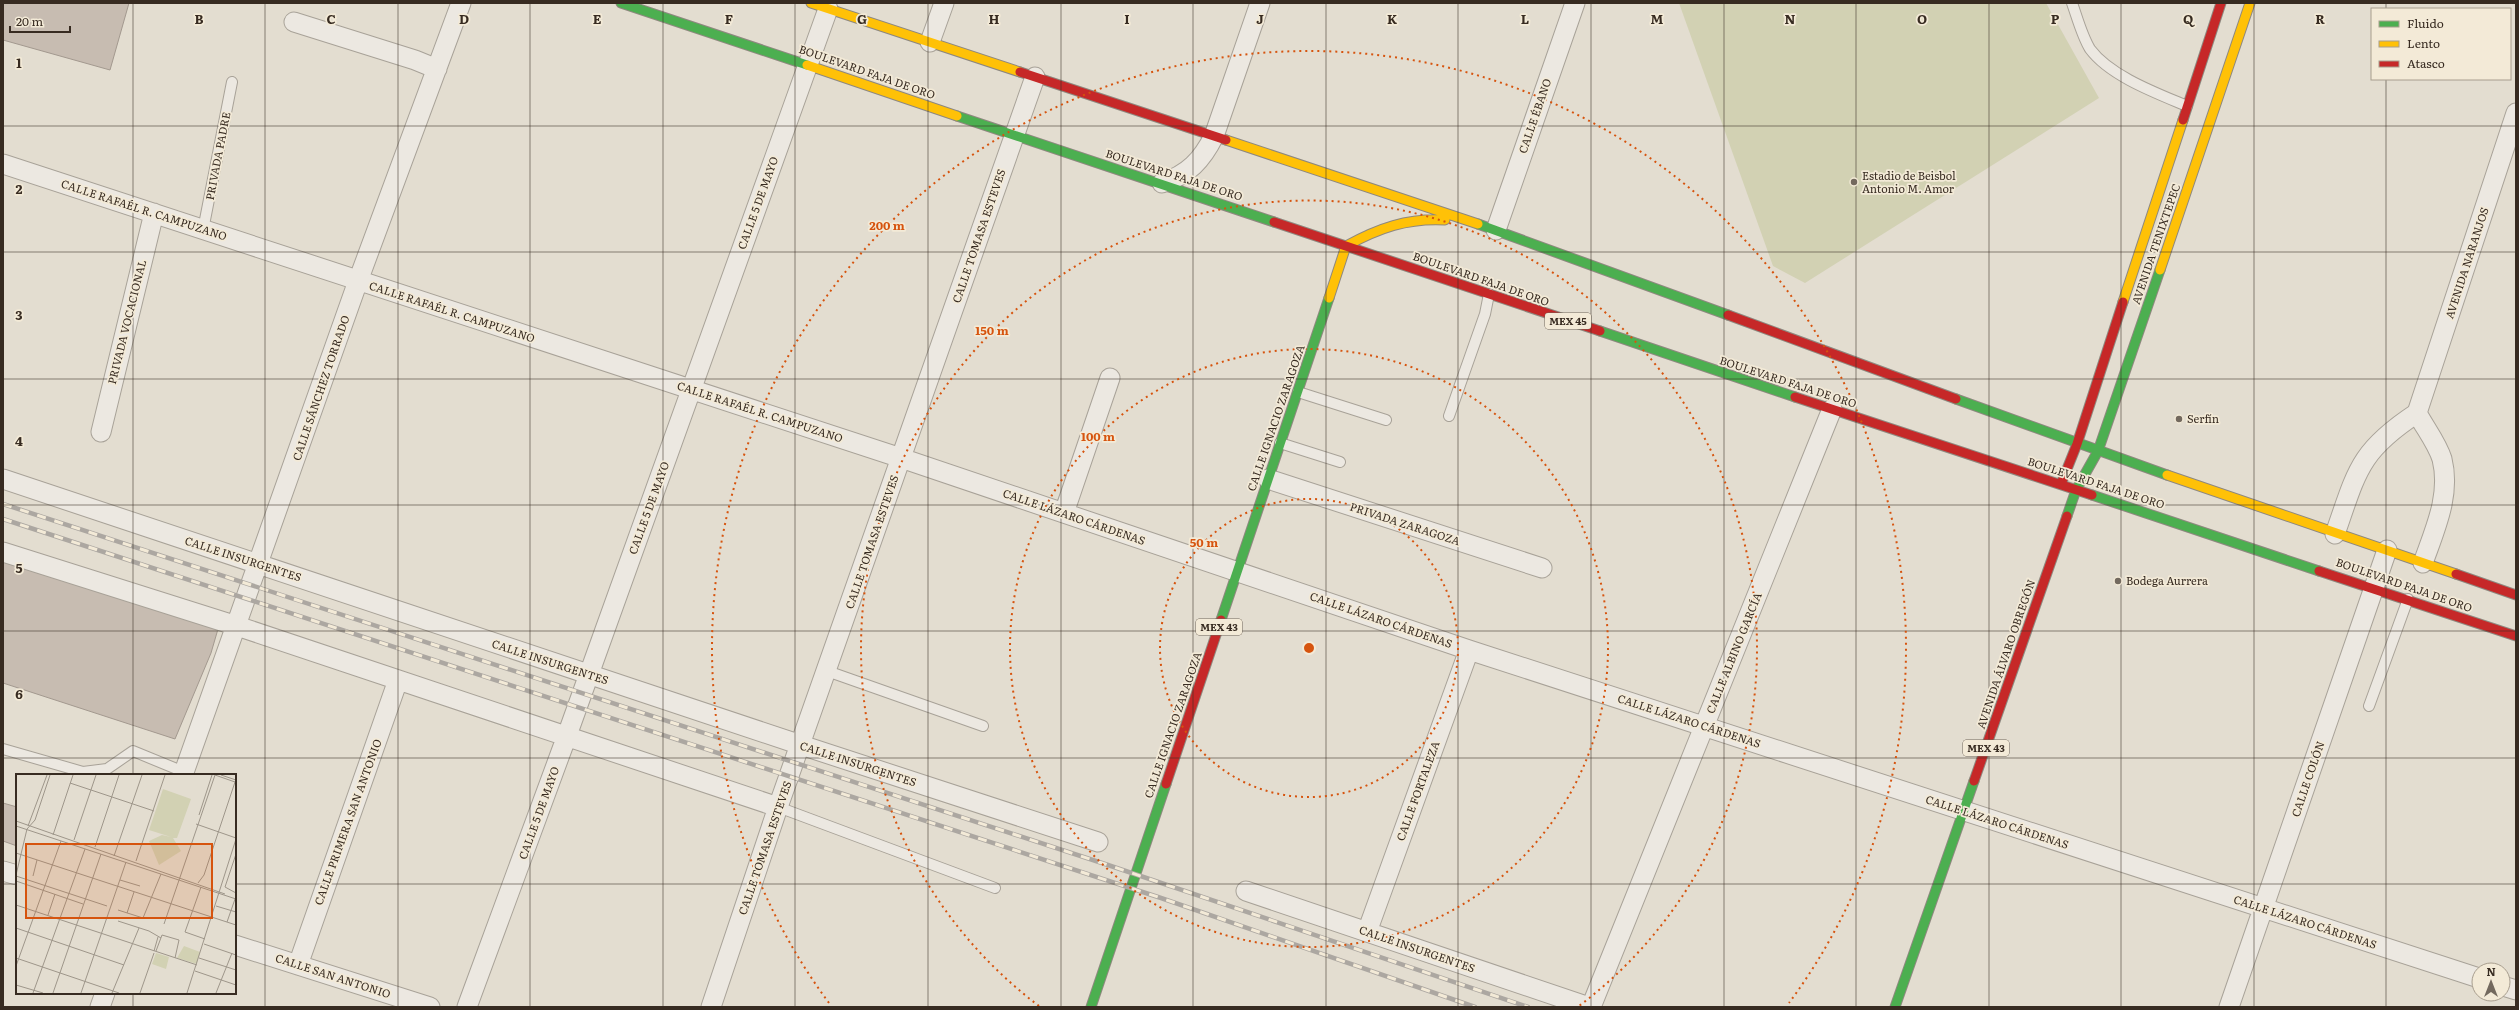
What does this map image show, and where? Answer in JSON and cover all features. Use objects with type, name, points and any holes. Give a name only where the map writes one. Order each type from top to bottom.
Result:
[{"type":"main road","name":"BOULEVARD FAJA DE ORO","points":[[622,3],[1832,409],[2375,587],[2516,636]]},
{"type":"main road","name":"AVENIDA TENIXTEPEC","points":[[2061,484],[2077,444],[2187,106],[2203,69],[2221,3]]},
{"type":"main road","name":"AVENIDA TENIXTEPEC","points":[[2076,490],[2098,451],[2222,76],[2250,3]]},
{"type":"main road","points":[[819,6],[1496,230],[2077,444],[2516,595]]},
{"type":"main road","points":[[1346,246],[1381,227],[1419,218],[1456,221],[1496,230]]},
{"type":"main road","name":"CALLE IGNACIO ZARAGOZA","points":[[1091,1007],[1346,246]]},
{"type":"main road","name":"AVENIDA ÁLVARO OBREGÓN","points":[[1895,1007],[2076,490]]},
{"type":"street","name":"CALLE SÁNCHEZ TORRADO","points":[[184,774],[358,281],[461,3]]},
{"type":"street","points":[[930,42],[944,3]]},
{"type":"street","points":[[1162,183],[1178,178],[1190,170],[1200,160],[1214,136],[1260,3]]},
{"type":"street","name":"CALLE ÉBANO","points":[[1496,230],[1575,3]]},
{"type":"street","name":"CALLE 5 DE MAYO","points":[[467,1007],[567,736],[808,65],[819,6]]},
{"type":"street","points":[[294,22],[415,60],[437,69]]},
{"type":"street","name":"CALLE TOMASA ESTEVES","points":[[711,1007],[778,807],[1035,77]]},
{"type":"street","name":"AVENIDA NARANJOS","points":[[2417,413],[2516,112]]},
{"type":"street","name":"CALLE RAFAÉL R. CAMPUZANO","points":[[3,164],[901,458]]},
{"type":"street","name":"PRIVADA VOCACIONAL","points":[[101,432],[154,213]]},
{"type":"street","points":[[1064,513],[1110,378]]},
{"type":"street","name":"CALLE ALBINO GARCÍA","points":[[1590,1007],[1832,409]]},
{"type":"street","points":[[2336,534],[2357,470],[2372,448],[2391,431],[2417,413],[2441,458],[2446,482],[2442,507],[2423,563]]},
{"type":"street","name":"CALLE LÁZARO CÁRDENAS","points":[[901,458],[1469,650],[2471,975]]},
{"type":"street","name":"CALLE INSURGENTES","points":[[3,479],[589,675],[1098,842]]},
{"type":"street","name":"PRIVADA ZARAGOZA","points":[[1268,479],[1542,568]]},
{"type":"street","name":"CALLE COLÓN","points":[[2229,1007],[2388,550]]},
{"type":"street","points":[[3,552],[237,626],[778,807]]},
{"type":"street","name":"CALLE FORTALEZA","points":[[1367,932],[1469,650]]},
{"type":"street","name":"CALLE PRIMERA SAN ANTONIO","points":[[298,965],[398,680]]},
{"type":"street","points":[[3,871],[16,875]]},
{"type":"street","name":"CALLE INSURGENTES","points":[[1246,891],[1590,1007]]},
{"type":"street","name":"CALLE SAN ANTONIO","points":[[236,945],[430,1007]]},
{"type":"street","points":[[100,1007],[105,994]]},
{"type":"lane","points":[[2072,3],[2089,47],[2101,63],[2152,91],[2187,106]]},
{"type":"lane","name":"PRIVADA PADRE","points":[[204,230],[232,82]]},
{"type":"lane","points":[[1449,416],[1485,314],[1489,294]]},
{"type":"lane","points":[[1298,392],[1386,420]]},
{"type":"lane","points":[[1280,443],[1340,462]]},
{"type":"lane","points":[[2368,706],[2408,599]]},
{"type":"lane","points":[[827,671],[983,726]]},
{"type":"lane","points":[[3,749],[83,772],[107,768],[133,751],[184,774]]},
{"type":"lane","points":[[778,807],[994,888]]},
{"type":"green space","name":"Estadio de Beisbol Antonio M. Amor","points":[[1679,3],[2046,3],[2099,98],[1805,283],[1773,266]]},
{"type":"building","points":[[3,3],[129,3],[110,70],[3,40]]},
{"type":"building","points":[[3,562],[218,629],[211,653],[175,739],[3,683]]},
{"type":"building","points":[[3,803],[16,807],[16,846],[3,841]]},
{"type":"railway","points":[[3,504],[1105,864],[1528,1007]]},
{"type":"railway","points":[[3,519],[1161,898],[1475,1007]]},
{"type":"traffic: fast","points":[[621,3],[807,65]]},
{"type":"traffic: fast","points":[[957,116],[1274,222]]},
{"type":"traffic: fast","points":[[1478,224],[1728,315]]},
{"type":"traffic: fast","points":[[2067,516],[2076,490],[2098,451],[2160,270]]},
{"type":"traffic: fast","points":[[1221,620],[1329,298]]},
{"type":"traffic: fast","points":[[1600,331],[1795,397]]},
{"type":"traffic: fast","points":[[1956,399],[2167,475]]},
{"type":"traffic: fast","points":[[2092,495],[2319,571]]},
{"type":"traffic: fast","points":[[1895,1007],[1974,781]]},
{"type":"traffic: fast","points":[[1091,1007],[1166,784]]},
{"type":"traffic: slow","points":[[811,3],[1020,72]]},
{"type":"traffic: slow","points":[[2160,270],[2250,3]]},
{"type":"traffic: slow","points":[[807,65],[957,116]]},
{"type":"traffic: slow","points":[[2123,302],[2183,120]]},
{"type":"traffic: slow","points":[[1226,140],[1478,224]]},
{"type":"traffic: slow","points":[[1329,298],[1346,246],[1382,229],[1418,221],[1445,220]]},
{"type":"traffic: slow","points":[[2167,475],[2456,574]]},
{"type":"traffic: jam","points":[[2183,120],[2221,3]]},
{"type":"traffic: jam","points":[[1020,72],[1226,140]]},
{"type":"traffic: jam","points":[[1274,222],[1600,331]]},
{"type":"traffic: jam","points":[[2061,484],[2077,444],[2123,302]]},
{"type":"traffic: jam","points":[[1728,315],[1956,399]]},
{"type":"traffic: jam","points":[[1795,397],[2092,495]]},
{"type":"traffic: jam","points":[[1974,781],[2067,516]]},
{"type":"traffic: jam","points":[[2319,571],[2516,636]]},
{"type":"traffic: jam","points":[[2456,574],[2516,595]]},
{"type":"traffic: jam","points":[[1166,784],[1221,620]]},
{"type":"place","name":"Estadio de Beisbol Antonio M. Amor","points":[[1854,182]]},
{"type":"place","name":"Serfín","points":[[2179,419]]},
{"type":"place","name":"Bodega Aurrera","points":[[2118,581]]}]
